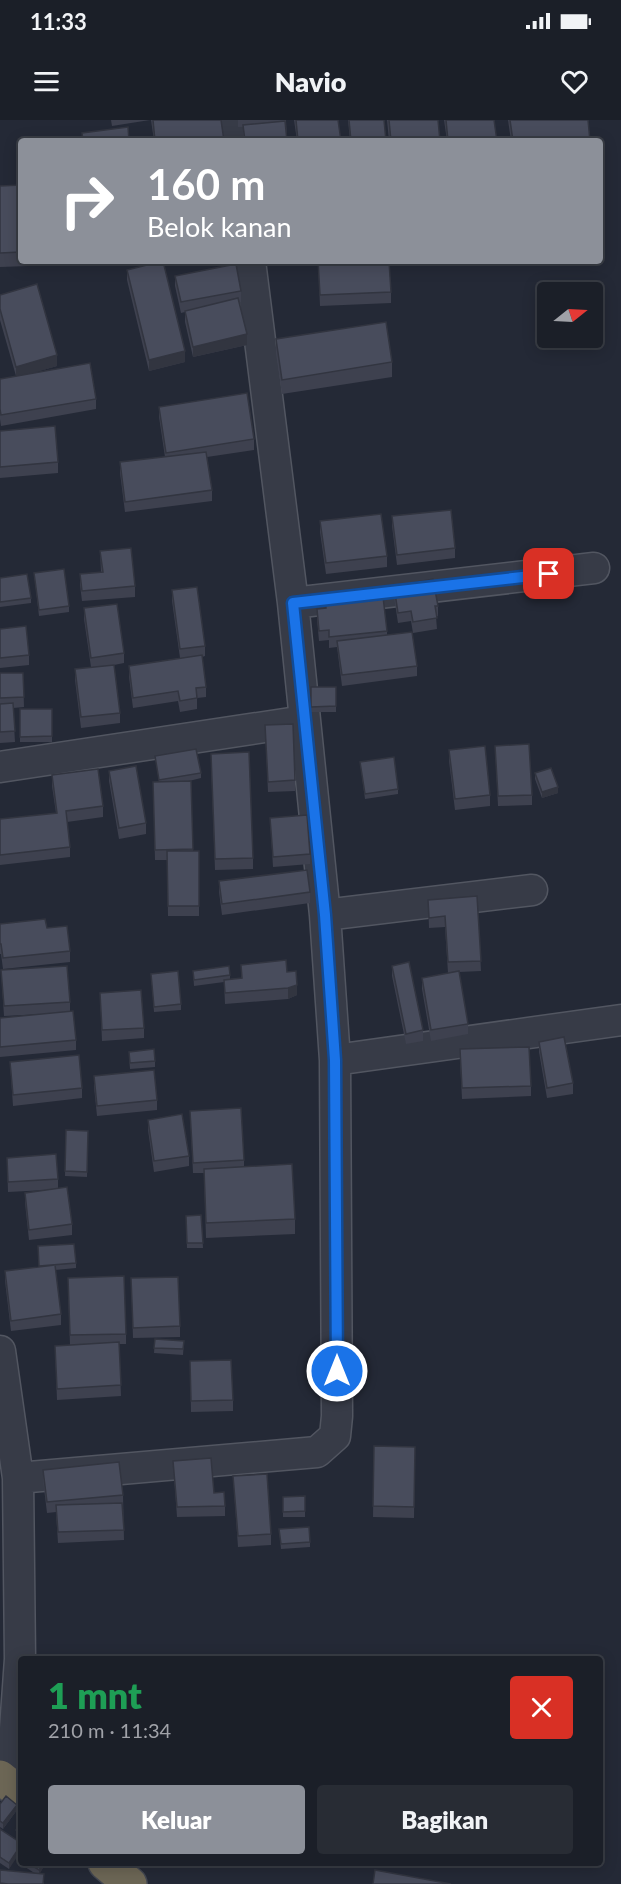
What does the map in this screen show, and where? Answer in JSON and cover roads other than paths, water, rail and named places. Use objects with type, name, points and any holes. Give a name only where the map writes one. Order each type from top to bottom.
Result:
[{"type":"highway","points":[[109,1866],[130,1884]]},
{"type":"street","points":[[232,120],[235,138]]},
{"type":"street","points":[[18,1478],[318,1452],[335,1436],[337,1416],[335,1060],[325,915],[293,603],[250,264]]},
{"type":"street","points":[[293,603],[594,568]]},
{"type":"street","points":[[0,767],[304,721]]},
{"type":"street","points":[[325,915],[532,890]]},
{"type":"street","points":[[335,1060],[621,1020]]},
{"type":"street","points":[[0,1351],[18,1478],[20,1656]]},
{"type":"street","points":[[10,1789],[18,1685]]}]
